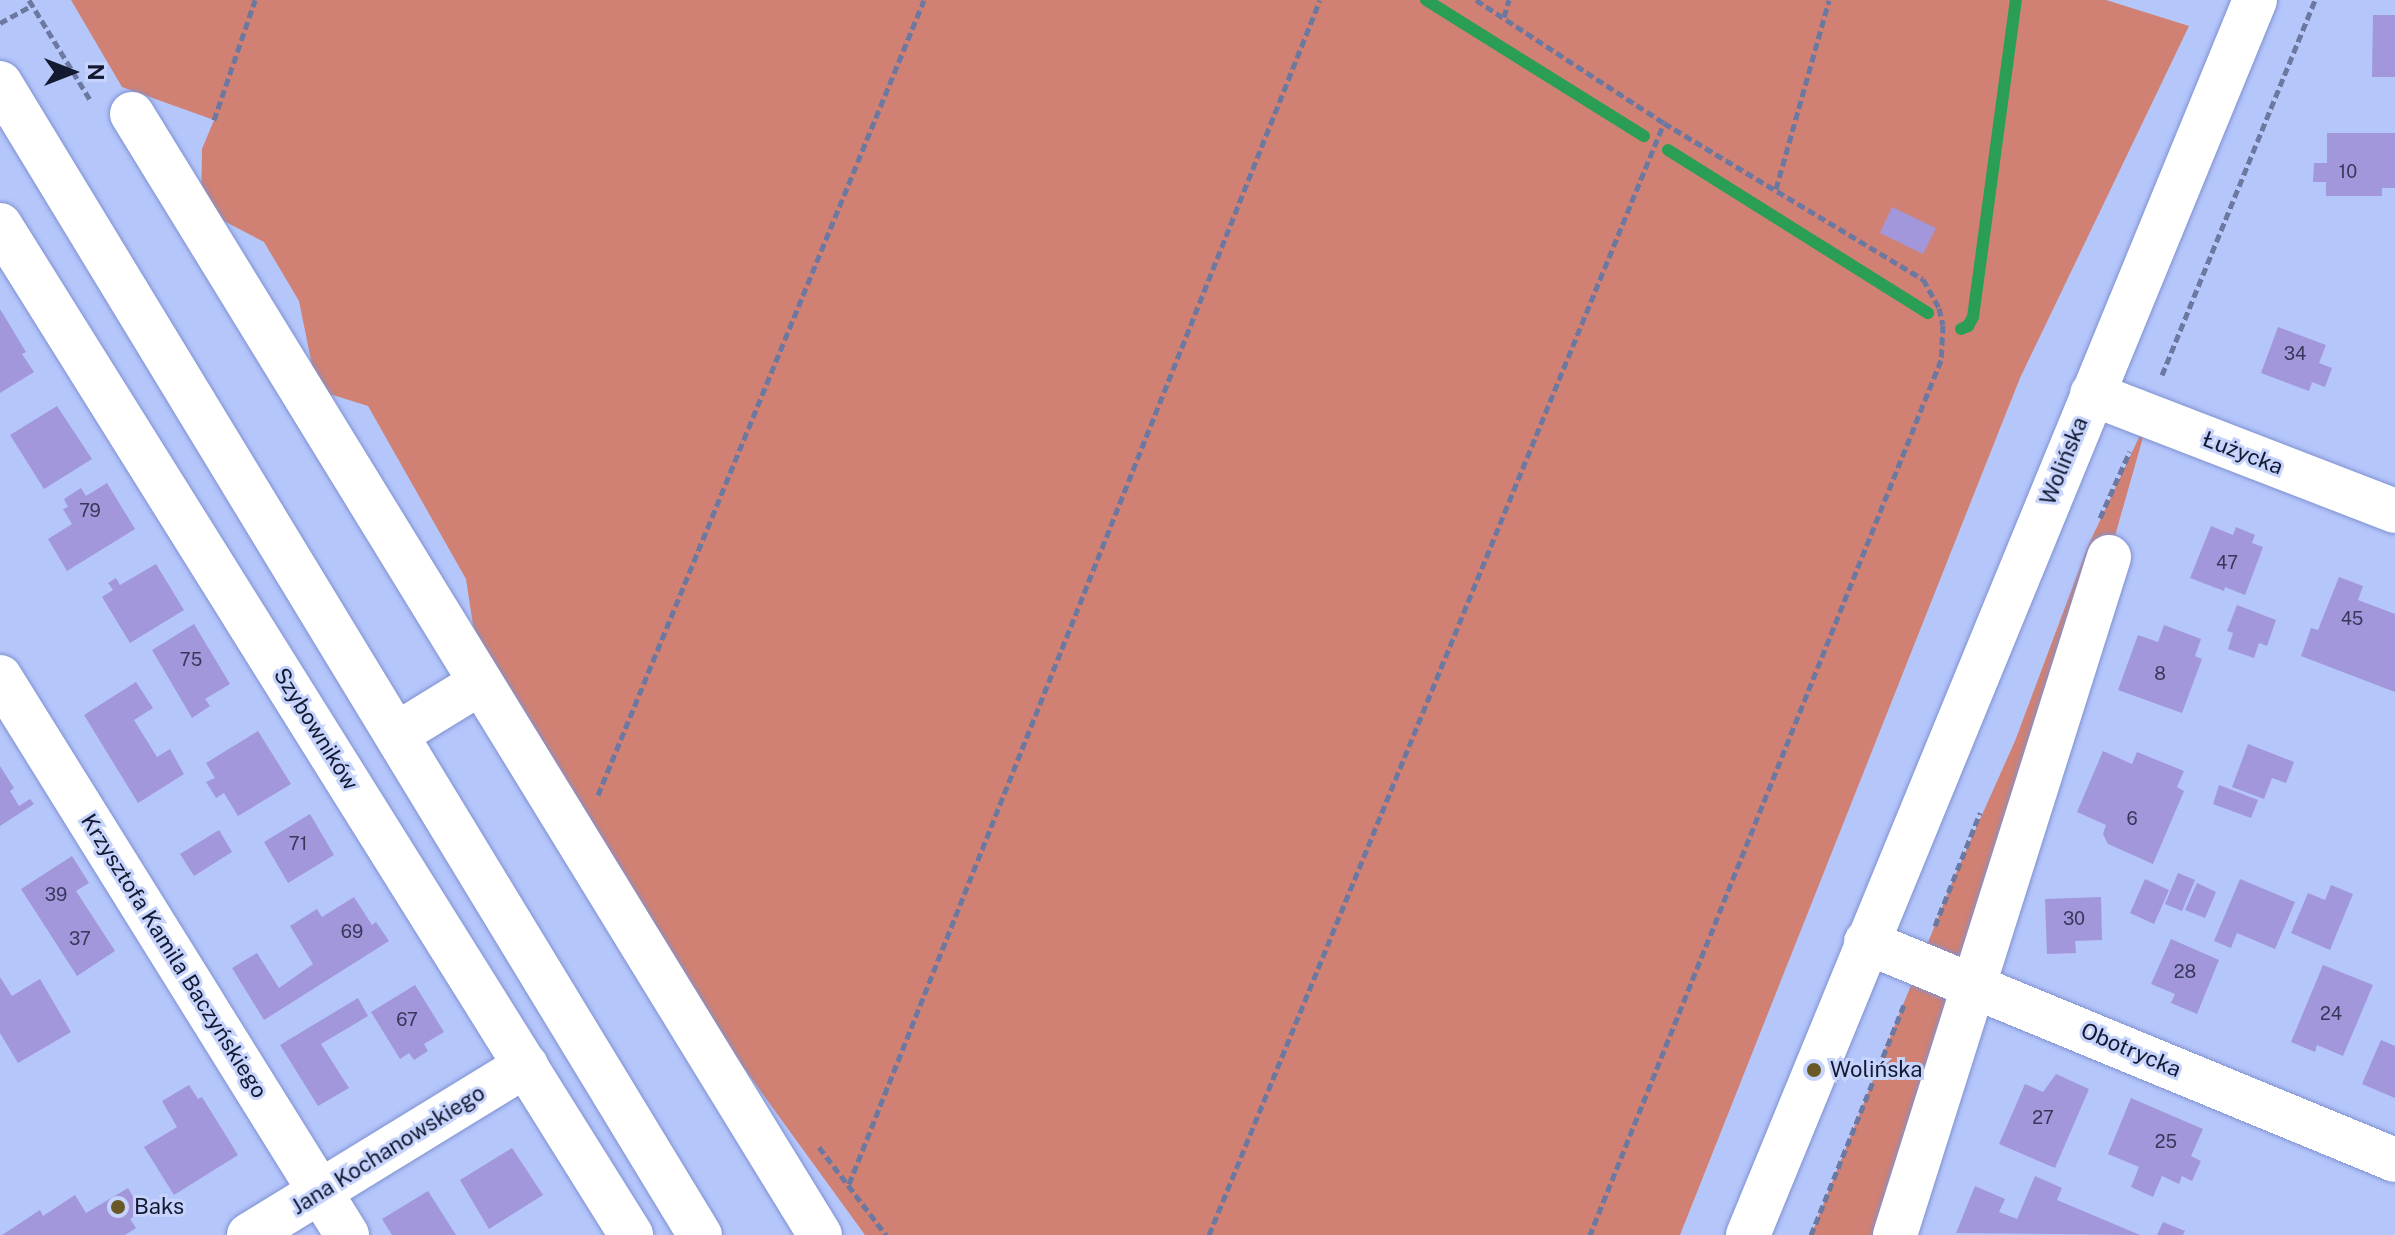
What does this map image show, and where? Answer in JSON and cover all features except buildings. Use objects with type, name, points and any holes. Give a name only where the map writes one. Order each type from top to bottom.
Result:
[{"type":"street","name":"Wolińska","points":[[1748,1235],[2255,0]]},
{"type":"street","points":[[0,83],[700,1235]]},
{"type":"street","points":[[132,114],[820,1235]]},
{"type":"street","name":"Szybowników","points":[[0,225],[631,1235]]},
{"type":"street","name":"Łużycka","points":[[2092,394],[2395,511]]},
{"type":"street","points":[[1895,1235],[2109,557]]},
{"type":"street","name":"Krzysztofa Kamila Baczyńskiego","points":[[0,677],[347,1235]]},
{"type":"street","points":[[397,734],[480,683]]},
{"type":"street","name":"Obotrycka","points":[[1866,942],[2395,1160]]},
{"type":"street","name":"Jana Kochanowskiego","points":[[249,1235],[526,1065]]},
{"type":"path","points":[[214,120],[255,0]]},
{"type":"path","points":[[596,798],[924,0]]},
{"type":"path","points":[[848,1185],[1320,0]]},
{"type":"path","points":[[1476,0],[1664,123],[1923,279],[1939,308],[1941,360],[1590,1235]]},
{"type":"path","points":[[1504,17],[1509,0]]},
{"type":"path","points":[[1776,189],[1829,0]]},
{"type":"path","points":[[0,23],[31,2]]},
{"type":"path","points":[[1209,1235],[1664,123]]},
{"type":"shaded area","points":[[71,0],[2106,0],[2189,26],[2020,378],[1680,1235],[865,1235],[640,925],[481,678],[466,579],[368,406],[317,390],[299,301],[264,242],[201,209],[202,149],[214,120],[122,87]]},
{"type":"shaded area","points":[[2149,416],[2109,557],[1895,1235],[1811,1235],[1953,880],[2015,741],[2088,546]]},
{"type":"waterway","points":[[1426,0],[1644,136]]},
{"type":"waterway","points":[[1961,329],[1968,326],[1973,317],[2016,0]]},
{"type":"waterway","points":[[1668,150],[1928,313]]},
{"type":"place","name":"Wolińska","points":[[1814,1070]]},
{"type":"place","name":"Baks","points":[[118,1207]]}]
